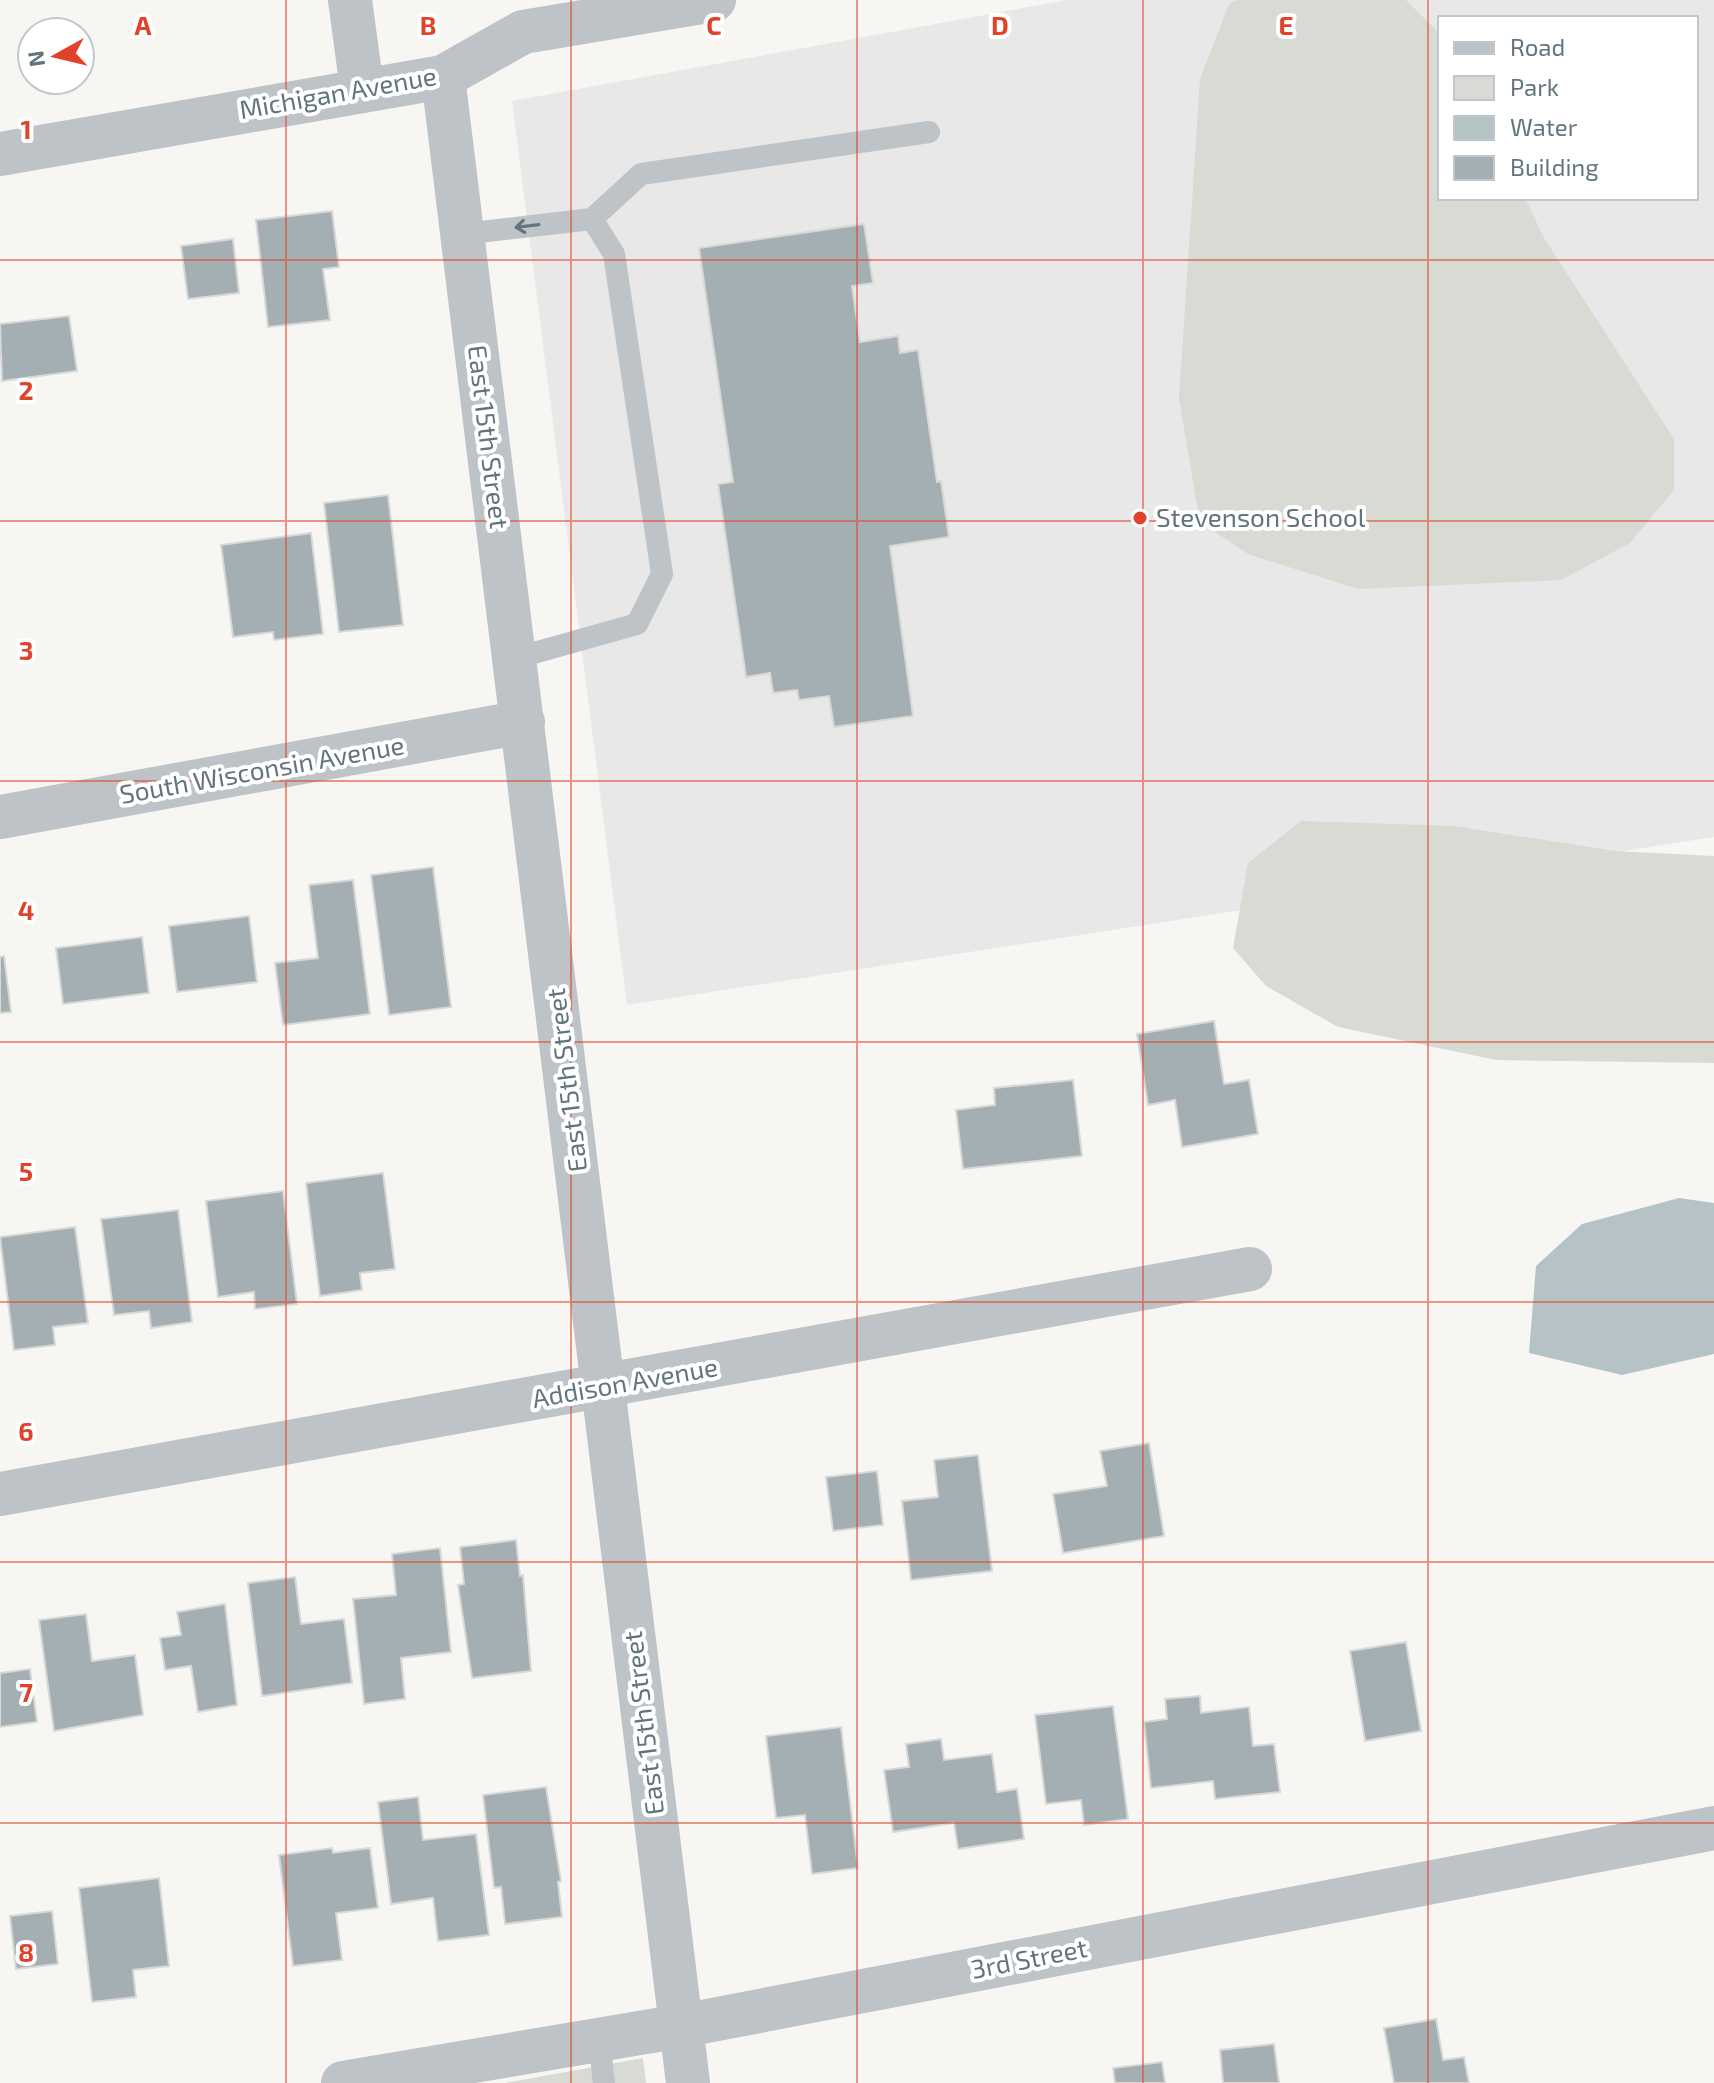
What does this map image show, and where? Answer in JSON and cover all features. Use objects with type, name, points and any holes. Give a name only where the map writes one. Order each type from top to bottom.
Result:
[{"type":"street","points":[[350,0],[362,89]]},
{"type":"street","name":"Michigan Avenue","points":[[0,154],[443,77],[523,32],[714,0]]},
{"type":"street","name":"East 15th Street","points":[[443,77],[688,2083]]},
{"type":"street","name":"South Wisconsin Avenue","points":[[0,817],[523,722]]},
{"type":"street","name":"Addison Avenue","points":[[0,1494],[1250,1269]]},
{"type":"street","name":"3rd Street","points":[[343,2083],[681,2026],[1714,1828]]},
{"type":"lane","points":[[463,234],[592,219],[641,174],[929,132]]},
{"type":"lane","points":[[516,658],[637,624],[662,574],[614,254],[592,219]]},
{"type":"lane","points":[[599,2039],[604,2083]]},
{"type":"shaded area","name":"Stevenson School","points":[[1067,0],[1714,0],[1714,837],[627,1005],[512,101]]},
{"type":"green space","points":[[1237,0],[1406,0],[1438,32],[1438,200],[1526,200],[1544,238],[1674,439],[1674,490],[1630,543],[1561,580],[1358,589],[1248,554],[1200,522],[1179,399],[1200,79],[1229,4]]},
{"type":"green space","points":[[1301,821],[1454,826],[1615,851],[1714,856],[1714,1063],[1496,1060],[1338,1027],[1266,986],[1233,948],[1248,863]]},
{"type":"green space","points":[[643,2058],[646,2083],[505,2083]]},
{"type":"water","points":[[1679,1198],[1714,1203],[1714,1354],[1622,1375],[1529,1353],[1536,1266],[1582,1224]]},
{"type":"building","points":[[332,211],[339,267],[323,269],[330,320],[268,327],[256,220]]},
{"type":"building","points":[[864,224],[873,283],[852,286],[860,342],[898,336],[900,353],[918,350],[937,482],[941,481],[949,537],[890,546],[913,716],[834,727],[829,696],[799,700],[797,690],[773,693],[770,673],[746,677],[718,484],[733,482],[699,248]]},
{"type":"building","points":[[233,239],[239,293],[188,299],[181,246]]},
{"type":"building","points":[[69,316],[77,371],[2,381],[0,324]]},
{"type":"building","points":[[388,495],[403,625],[339,632],[324,503]]},
{"type":"building","points":[[311,533],[323,634],[274,640],[273,632],[233,637],[221,545]]},
{"type":"building","points":[[433,867],[451,1007],[389,1015],[371,875]]},
{"type":"building","points":[[353,880],[370,1014],[283,1025],[275,963],[318,958],[309,885]]},
{"type":"building","points":[[249,916],[257,982],[177,992],[169,926]]},
{"type":"building","points":[[142,937],[149,993],[63,1004],[56,948]]},
{"type":"building","points":[[4,956],[11,1012],[0,1013],[0,957]]},
{"type":"building","points":[[1214,1021],[1224,1084],[1249,1080],[1258,1134],[1182,1147],[1175,1100],[1148,1105],[1137,1034]]},
{"type":"building","points":[[1073,1080],[1082,1156],[963,1169],[956,1110],[995,1105],[994,1088]]},
{"type":"building","points":[[383,1173],[395,1269],[360,1273],[362,1290],[320,1296],[306,1183]]},
{"type":"building","points":[[283,1191],[297,1304],[255,1309],[254,1292],[218,1297],[206,1201]]},
{"type":"building","points":[[178,1210],[192,1322],[151,1328],[149,1311],[114,1315],[101,1219]]},
{"type":"building","points":[[75,1227],[88,1323],[53,1327],[55,1345],[14,1350],[0,1237]]},
{"type":"building","points":[[1149,1443],[1164,1536],[1063,1553],[1053,1494],[1107,1486],[1100,1451]]},
{"type":"building","points":[[978,1455],[992,1571],[911,1580],[902,1501],[938,1497],[934,1460]]},
{"type":"building","points":[[877,1471],[883,1525],[833,1531],[826,1477]]},
{"type":"building","points":[[516,1540],[520,1576],[523,1575],[531,1671],[472,1678],[458,1585],[464,1584],[460,1547]]},
{"type":"building","points":[[440,1548],[451,1652],[401,1658],[405,1699],[364,1704],[353,1599],[396,1595],[392,1554]]},
{"type":"building","points":[[295,1577],[301,1624],[344,1619],[352,1683],[262,1696],[248,1583]]},
{"type":"building","points":[[225,1604],[237,1705],[198,1712],[191,1666],[165,1670],[160,1638],[181,1635],[177,1612]]},
{"type":"building","points":[[86,1614],[92,1661],[135,1655],[143,1715],[54,1731],[39,1620]]},
{"type":"building","points":[[1406,1642],[1421,1731],[1365,1741],[1350,1651]]},
{"type":"building","points":[[30,1669],[37,1722],[0,1727],[0,1673]]},
{"type":"building","points":[[1200,1696],[1201,1713],[1249,1707],[1253,1746],[1274,1744],[1280,1792],[1215,1799],[1213,1781],[1151,1788],[1144,1722],[1167,1719],[1165,1699]]},
{"type":"building","points":[[1113,1706],[1128,1819],[1084,1825],[1081,1800],[1046,1804],[1035,1715]]},
{"type":"building","points":[[841,1727],[858,1868],[812,1874],[805,1815],[776,1818],[766,1736]]},
{"type":"building","points":[[941,1739],[944,1760],[992,1754],[997,1792],[1017,1789],[1024,1839],[958,1849],[954,1823],[893,1832],[884,1770],[909,1767],[906,1744]]},
{"type":"building","points":[[546,1787],[561,1881],[558,1882],[562,1917],[505,1924],[501,1887],[494,1888],[483,1795]]},
{"type":"building","points":[[418,1797],[423,1840],[476,1834],[489,1935],[438,1941],[433,1898],[391,1904],[378,1802]]},
{"type":"building","points":[[332,1848],[333,1853],[370,1848],[378,1908],[336,1913],[342,1960],[293,1966],[279,1855]]},
{"type":"building","points":[[159,1878],[169,1966],[133,1970],[136,1997],[92,2002],[79,1888]]},
{"type":"building","points":[[52,1911],[58,1964],[16,1969],[10,1916]]},
{"type":"building","points":[[1436,2019],[1443,2060],[1464,2057],[1469,2083],[1394,2083],[1384,2028]]},
{"type":"building","points":[[1274,2044],[1279,2083],[1223,2083],[1220,2050]]},
{"type":"building","points":[[1162,2062],[1165,2083],[1115,2083],[1113,2068]]},
{"type":"place","name":"Stevenson School","points":[[1140,518]]}]
